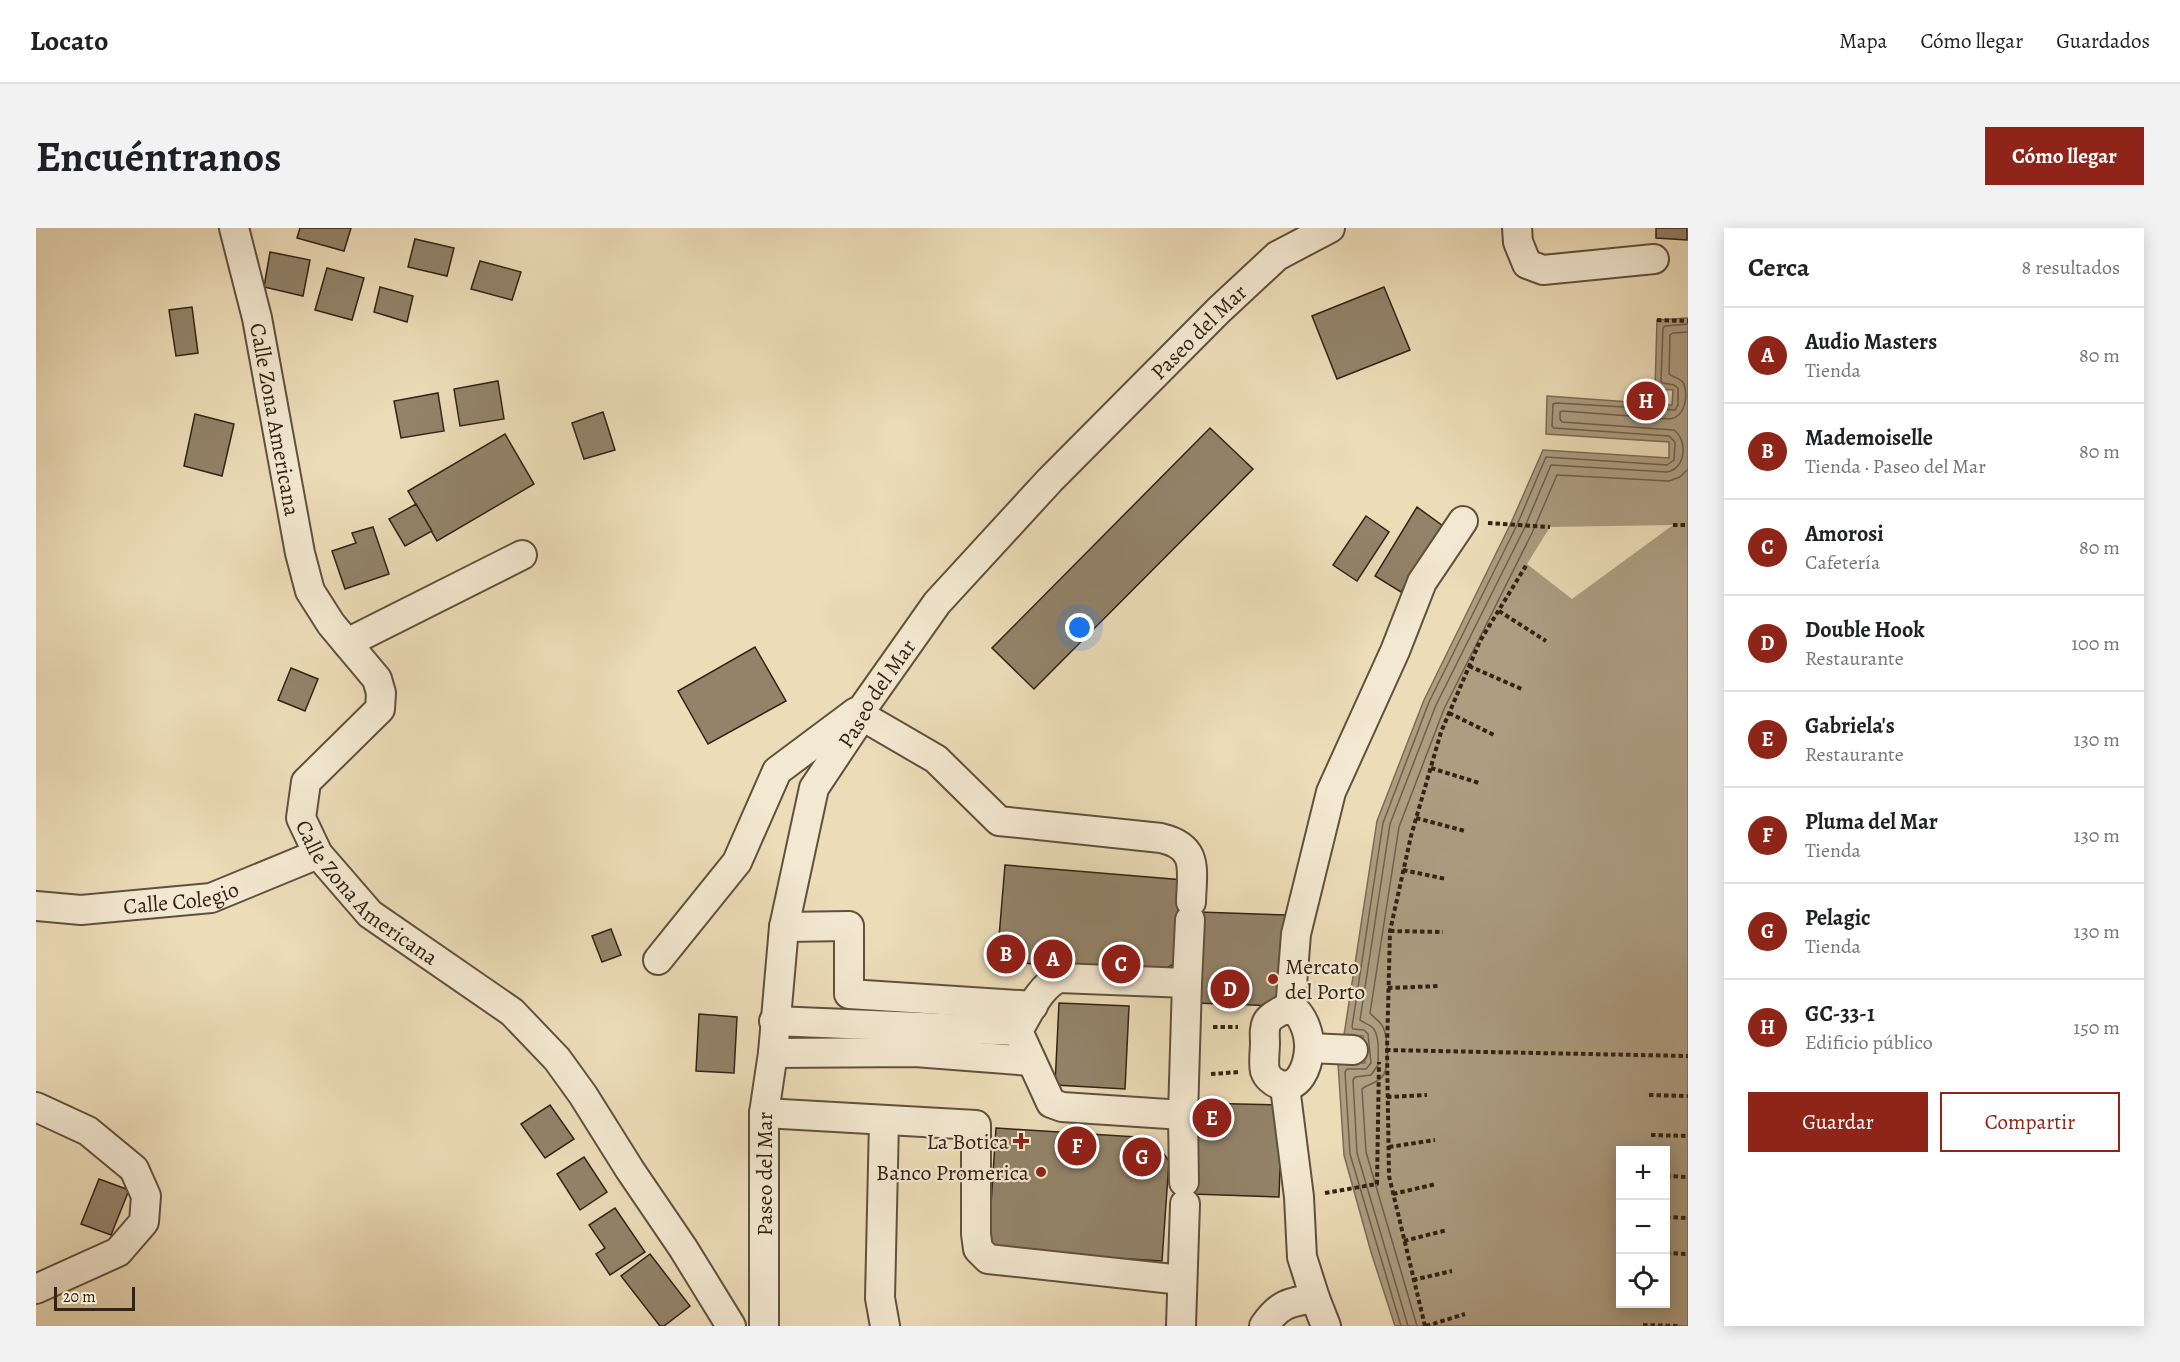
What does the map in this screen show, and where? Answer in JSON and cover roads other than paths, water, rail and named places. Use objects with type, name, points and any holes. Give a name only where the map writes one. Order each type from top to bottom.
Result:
[{"type":"street","name":"Calle Zona Americana","points":[[234,228],[257,318],[300,553],[310,591],[326,616],[377,679],[381,693],[380,709],[306,782],[301,818],[318,854],[370,914],[512,1012],[557,1059],[584,1095],[731,1326]]},
{"type":"street","name":"Paseo del Mar","points":[[764,1326],[764,1113],[773,1053],[784,927],[814,788],[937,603],[1050,480],[1219,309],[1277,256],[1329,228]]},
{"type":"street","points":[[1517,228],[1518,242],[1527,264],[1543,270],[1654,259]]},
{"type":"street","points":[[1290,1010],[1296,934],[1331,792],[1395,651],[1422,582],[1463,521]]},
{"type":"street","points":[[347,643],[522,555]]},
{"type":"street","points":[[658,960],[737,862],[777,771],[864,710],[936,759],[999,822],[1175,841],[1186,849],[1191,858],[1183,1075],[1185,1193],[1181,1326]]},
{"type":"street","name":"Calle Colegio","points":[[36,906],[81,910],[211,898],[318,854]]},
{"type":"street","points":[[784,927],[849,926],[849,994],[1033,1006]]},
{"type":"street","points":[[1018,1031],[1044,988],[1049,982],[1059,978],[1187,983]]},
{"type":"street","points":[[1275,1079],[1294,1084],[1300,1078],[1310,1048],[1302,1018],[1295,1010],[1283,1010],[1270,1016],[1265,1027],[1275,1079],[1299,1197],[1302,1257],[1326,1326]]},
{"type":"street","points":[[774,1021],[1018,1031]]},
{"type":"street","points":[[1018,1031],[1051,1103],[1062,1107],[1183,1115]]},
{"type":"street","points":[[1310,1048],[1370,1053]]},
{"type":"street","points":[[773,1053],[915,1052],[1031,1061]]},
{"type":"street","points":[[36,1107],[88,1131],[134,1169],[146,1196],[144,1222],[118,1252],[36,1289]]},
{"type":"street","points":[[764,1113],[976,1125],[976,1234],[978,1249],[988,1259],[1182,1280]]},
{"type":"street","points":[[884,1121],[880,1298],[885,1326]]},
{"type":"street","points":[[1264,1326],[1274,1311],[1285,1304],[1315,1298]]},
{"type":"water","points":[[1688,318],[1688,1326],[1395,1326],[1371,1252],[1344,1155],[1338,1063],[1365,1063],[1363,1036],[1344,1035],[1377,821],[1424,700],[1511,523],[1543,450],[1669,458],[1669,442],[1546,434],[1547,396],[1672,405],[1673,390],[1655,389],[1657,320]]},
{"type":"place","name":"GC-33-1","points":[[1646,401]]},
{"type":"place","name":"Mademoiselle","points":[[1006,954]]},
{"type":"place","name":"Audio Masters","points":[[1053,959]]},
{"type":"place","name":"Amorosi","points":[[1121,964]]},
{"type":"place","name":"Mercato del Porto","points":[[1273,979]]},
{"type":"place","name":"Double Hook","points":[[1230,989]]},
{"type":"place","name":"Gabriela's","points":[[1212,1118]]},
{"type":"place","name":"La Botica","points":[[1021,1141]]},
{"type":"place","name":"Pluma del Mar","points":[[1077,1146]]},
{"type":"place","name":"Pelagic","points":[[1142,1157]]},
{"type":"place","name":"Banco Promerica","points":[[1041,1172]]}]
